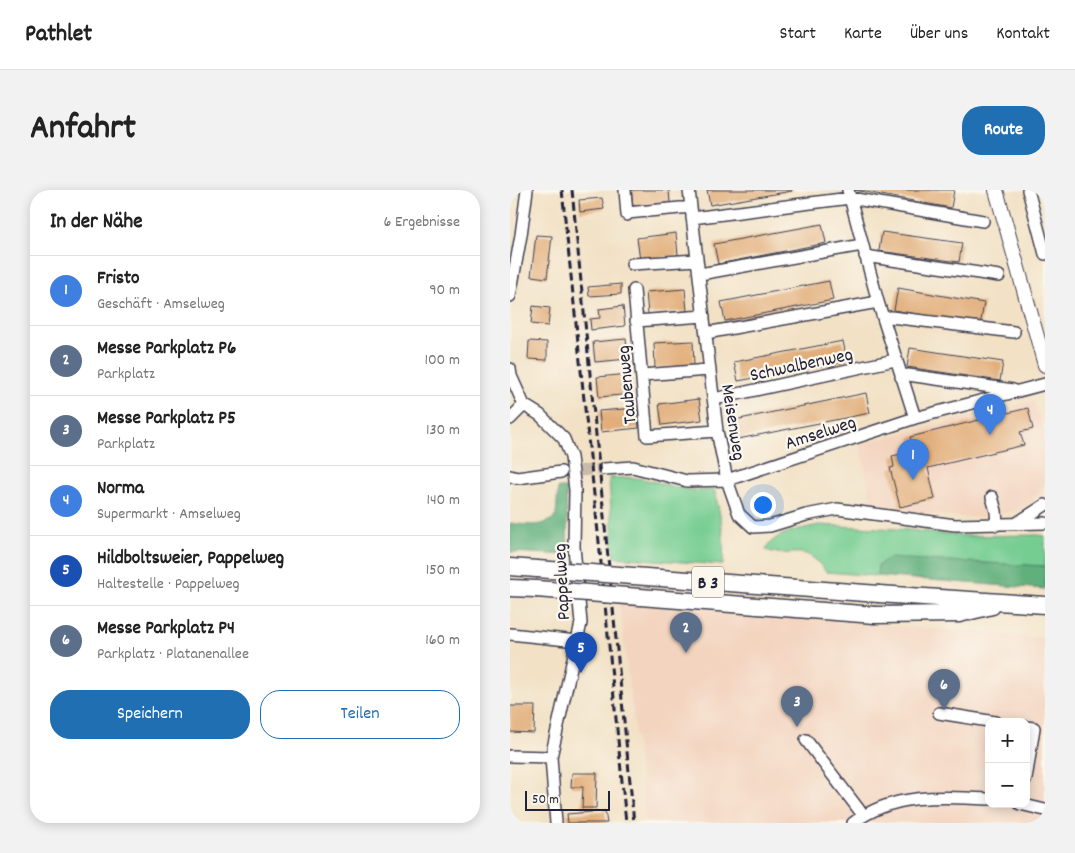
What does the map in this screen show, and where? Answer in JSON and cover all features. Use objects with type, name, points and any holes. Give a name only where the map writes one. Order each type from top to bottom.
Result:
[{"type":"highway","name":"B 3","points":[[510,567],[1045,604]]},
{"type":"highway","points":[[510,588],[876,614],[960,614],[1006,602]]},
{"type":"main road","points":[[996,190],[1045,366]]},
{"type":"street","points":[[510,296],[516,235],[527,190]]},
{"type":"street","points":[[624,190],[627,214],[691,212],[849,194],[983,221]]},
{"type":"street","name":"Meisenweg","points":[[688,190],[700,274],[717,431],[727,480],[739,514],[753,527],[770,526],[806,515],[837,509],[955,525],[996,525]]},
{"type":"street","points":[[1028,190],[1041,227],[1045,254]]},
{"type":"street","points":[[849,194],[863,251],[895,360],[915,418]]},
{"type":"street","points":[[700,274],[863,251],[999,276]]},
{"type":"street","points":[[632,264],[697,260]]},
{"type":"street","name":"Taubenweg","points":[[634,290],[647,436],[717,431]]},
{"type":"street","points":[[706,333],[878,302]]},
{"type":"street","points":[[636,321],[704,316]]},
{"type":"street","points":[[883,318],[891,317],[1014,332]]},
{"type":"street","name":"Schwalbenweg","points":[[714,400],[895,360]]},
{"type":"street","points":[[510,369],[511,376],[524,405],[510,418]]},
{"type":"street","name":"Meisenweg","points":[[642,375],[709,370]]},
{"type":"street","points":[[901,377],[908,375],[1018,391]]},
{"type":"street","name":"Amselweg","points":[[604,469],[633,467],[687,481],[727,480],[915,418],[1045,384]]},
{"type":"street","name":"Pappelweg","points":[[524,405],[540,415],[564,439],[570,457],[575,490],[574,547],[581,623],[551,757],[556,823]]},
{"type":"street","points":[[510,476],[517,478],[561,472]]},
{"type":"street","points":[[992,497],[996,511],[996,525],[1045,523]]},
{"type":"street","points":[[1016,524],[1045,505]]},
{"type":"street","points":[[510,634],[577,642]]},
{"type":"street","points":[[939,712],[985,720]]},
{"type":"street","points":[[1030,728],[1034,728],[1030,754]]},
{"type":"street","points":[[806,740],[863,815]]},
{"type":"street","points":[[510,756],[551,757]]},
{"type":"street","points":[[853,823],[875,809],[904,800],[936,796],[985,798]]},
{"type":"street","points":[[1030,806],[1045,810]]},
{"type":"shaded area","points":[[1034,401],[1045,434],[1045,485],[1033,501],[1019,510],[988,517],[959,517],[894,510],[872,504],[860,444]]},
{"type":"shaded area","points":[[619,602],[1045,638],[1045,823],[646,823]]},
{"type":"green space","points":[[609,478],[636,478],[685,489],[714,489],[722,526],[723,565],[614,557]]},
{"type":"green space","points":[[558,488],[566,488],[568,555],[510,552],[510,523],[534,525],[551,520],[556,516]]},
{"type":"green space","points":[[819,525],[898,529],[967,536],[1045,536],[1045,566],[994,564],[878,566],[877,576],[826,572],[818,562],[804,553],[776,553],[766,550],[781,535]]},
{"type":"green space","points":[[888,558],[1045,566],[1045,589],[877,576],[878,566]]},
{"type":"building","points":[[631,190],[669,190],[670,203],[633,206]]},
{"type":"building","points":[[707,190],[792,190],[792,191],[710,205]]},
{"type":"building","points":[[855,190],[954,190],[951,208]]},
{"type":"building","points":[[602,198],[604,209],[580,212],[579,200]]},
{"type":"building","points":[[822,224],[826,243],[718,264],[714,244]]},
{"type":"building","points":[[882,232],[962,243],[959,262],[879,251]]},
{"type":"building","points":[[676,233],[678,255],[640,260],[637,238]]},
{"type":"building","points":[[536,235],[552,236],[547,278],[531,276]]},
{"type":"building","points":[[829,281],[833,300],[725,321],[721,302]]},
{"type":"building","points":[[621,284],[621,294],[589,296],[588,287]]},
{"type":"building","points":[[898,288],[984,303],[980,326],[894,310]]},
{"type":"building","points":[[685,289],[687,311],[648,314],[646,292]]},
{"type":"building","points":[[533,306],[550,308],[548,326],[531,324]]},
{"type":"building","points":[[623,306],[625,326],[591,330],[590,319],[600,318],[599,309]]},
{"type":"building","points":[[626,339],[628,359],[595,362],[593,342]]},
{"type":"building","points":[[529,341],[547,342],[547,360],[528,359]]},
{"type":"building","points":[[693,341],[694,366],[655,368],[654,343]]},
{"type":"building","points":[[843,341],[847,361],[738,381],[734,362]]},
{"type":"building","points":[[910,348],[1003,362],[1000,381],[907,367]]},
{"type":"building","points":[[630,374],[632,394],[599,397],[597,377]]},
{"type":"building","points":[[866,393],[870,413],[738,439],[735,420]]},
{"type":"building","points":[[699,399],[702,420],[662,425],[659,404]]},
{"type":"building","points":[[637,408],[639,428],[601,432],[599,411]]},
{"type":"building","points":[[1028,408],[1033,429],[1020,432],[1024,445],[928,468],[935,499],[900,507],[890,468],[894,467],[892,456],[914,451],[910,437]]},
{"type":"building","points":[[510,706],[535,706],[534,733],[510,732]]},
{"type":"building","points":[[572,773],[597,773],[596,808],[582,808],[583,787],[571,787]]},
{"type":"building","points":[[605,811],[607,823],[568,823],[567,814]]},
{"type":"tunnel","points":[[563,472],[604,469]]},
{"type":"railway","points":[[562,190],[626,823]]},
{"type":"railway","points":[[572,190],[634,823]]},
{"type":"place","name":"Norma","points":[[990,435]]},
{"type":"place","name":"Fristo","points":[[913,480]]},
{"type":"place","name":"Messe Parkplatz P6","points":[[686,653]]},
{"type":"place","name":"Hildboltsweier, Pappelweg","points":[[581,673]]},
{"type":"place","name":"Messe Parkplatz P4","points":[[944,710]]},
{"type":"place","name":"Messe Parkplatz P5","points":[[797,727]]}]
